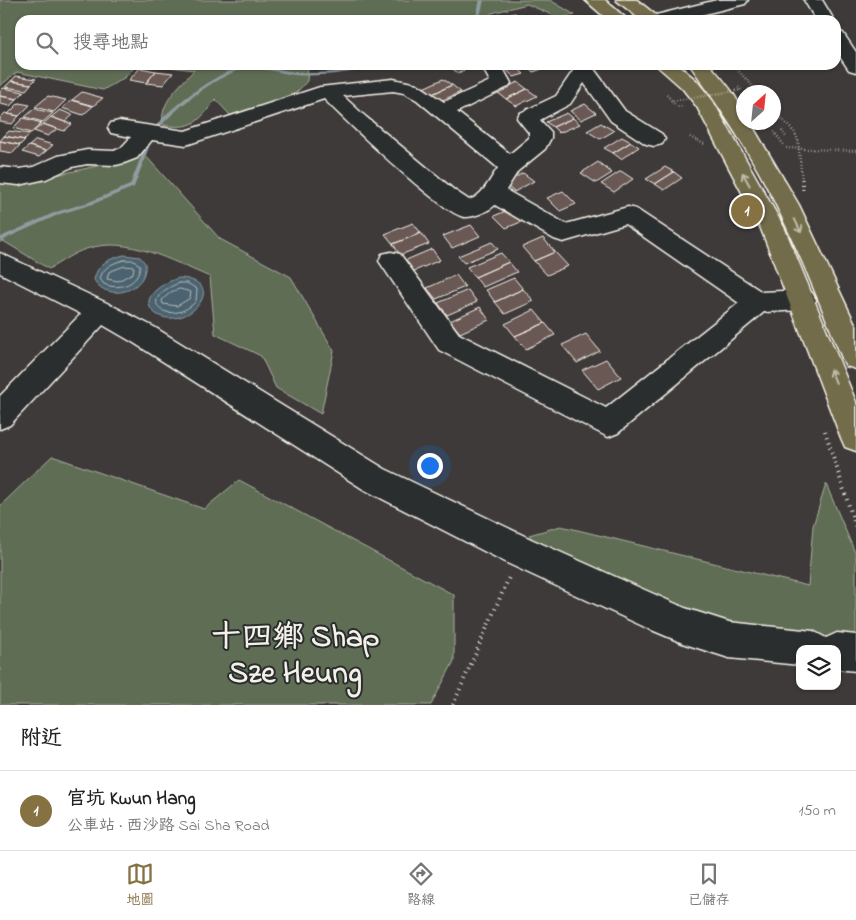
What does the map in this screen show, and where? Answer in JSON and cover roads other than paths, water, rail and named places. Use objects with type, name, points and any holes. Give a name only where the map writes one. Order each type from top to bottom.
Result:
[{"type":"main road","points":[[594,0],[613,15]]},
{"type":"main road","points":[[610,0],[629,15]]},
{"type":"main road","points":[[625,0],[646,15]]},
{"type":"main road","points":[[673,70],[688,80],[754,143],[775,178],[814,258],[856,358]]},
{"type":"main road","points":[[688,80],[706,105],[773,229],[803,300],[856,438]]},
{"type":"street","points":[[678,15],[738,0]]},
{"type":"street","points":[[841,44],[856,66]]},
{"type":"street","points":[[442,111],[501,83],[494,70]]},
{"type":"street","points":[[327,91],[359,122],[446,196],[466,208],[482,204],[493,192],[510,166],[537,144],[540,132],[527,118],[563,100],[584,70]]},
{"type":"street","points":[[588,70],[618,116],[654,139]]},
{"type":"street","points":[[119,128],[186,138],[327,91],[393,85],[410,88],[442,111],[510,166]]},
{"type":"street","points":[[0,175],[19,177],[38,174],[66,161],[87,157],[116,158],[129,153],[146,133]]},
{"type":"street","points":[[493,192],[563,233],[628,215],[758,302],[803,300]]},
{"type":"street","points":[[391,261],[449,342],[608,424],[758,302]]},
{"type":"street","points":[[0,262],[100,311],[144,336],[374,479],[521,552],[659,616],[685,626],[729,640],[796,647]]},
{"type":"street","points":[[0,416],[100,311]]},
{"type":"street","points":[[841,651],[856,653]]},
{"type":"water","points":[[124,255],[140,257],[145,263],[145,272],[141,280],[134,287],[126,291],[108,291],[100,287],[94,280],[95,274],[101,266],[108,260]]},
{"type":"water","points":[[179,278],[188,279],[201,286],[203,294],[199,305],[194,310],[175,318],[162,317],[156,314],[150,308],[151,296],[160,286]]},
{"type":"waterway","points":[[478,15],[482,0]]},
{"type":"waterway","points":[[157,127],[173,111],[196,93],[236,70]]},
{"type":"waterway","points":[[276,70],[310,74],[350,70]]},
{"type":"waterway","points":[[0,241],[58,213],[91,203],[132,186],[150,139]]},
{"type":"place","name":"官坑 Kwun Hang","points":[[747,211]]},
{"type":"district","name":"十四鄉 Shap Sze Heung","points":[[295,656]]}]
